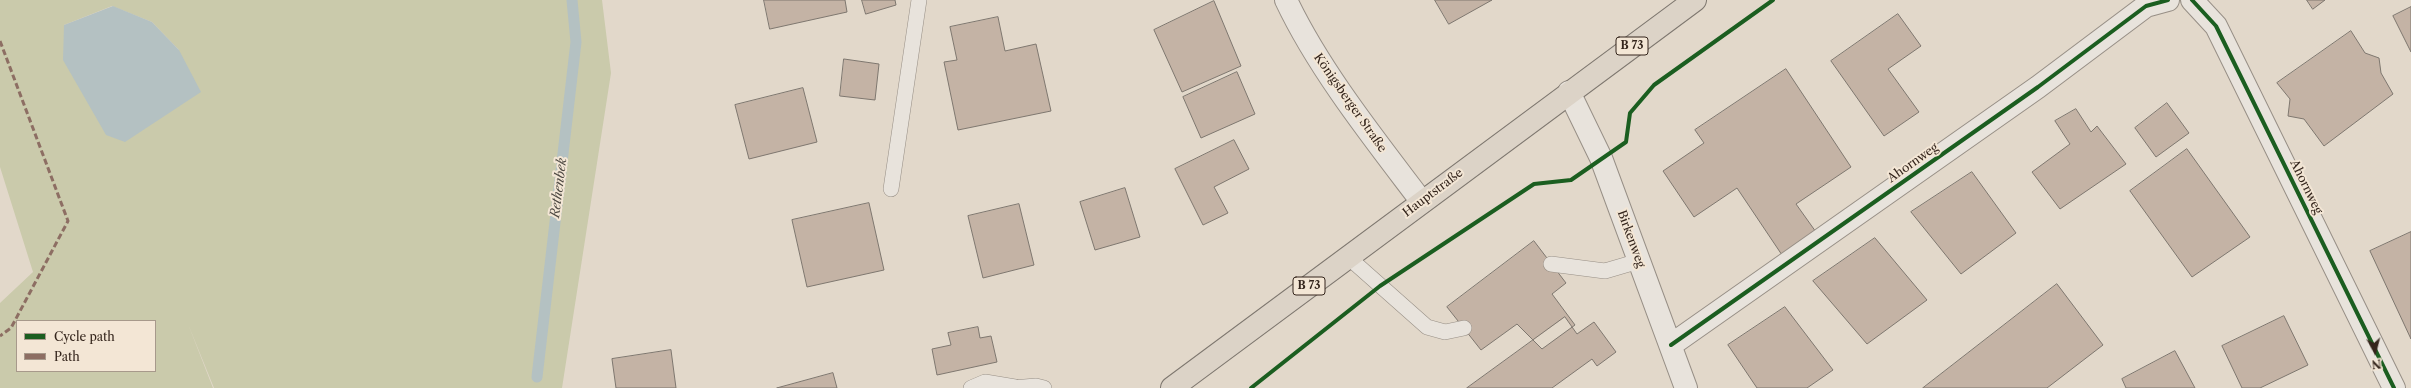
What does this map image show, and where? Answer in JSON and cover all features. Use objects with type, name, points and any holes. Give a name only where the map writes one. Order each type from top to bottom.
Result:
[{"type":"main road","name":"Hauptstraße","points":[[1172,388],[1695,0]]},
{"type":"street","name":"Königsberger Straße","points":[[1286,0],[1310,46],[1382,149],[1422,202]]},
{"type":"street","name":"Ahornweg","points":[[1671,345],[2038,88],[2146,6],[2168,0]]},
{"type":"street","name":"Ahornweg","points":[[2192,0],[2216,26],[2394,388]]},
{"type":"street","name":"Birkenweg","points":[[1569,92],[1601,158],[1686,388]]},
{"type":"lane","points":[[891,189],[920,0]]},
{"type":"lane","points":[[1348,257],[1427,327],[1445,332],[1464,328]]},
{"type":"lane","points":[[1551,264],[1605,271],[1639,261]]},
{"type":"lane","points":[[971,388],[985,382],[1014,388],[1036,386],[1044,388]]},
{"type":"green space","points":[[0,0],[602,0],[611,73],[562,388],[214,388],[188,324],[213,388],[0,388],[0,303],[33,272],[0,167]],"holes":[[[112,6],[152,22],[179,50],[64,25]]]},
{"type":"shaded area","points":[[113,6],[152,22],[179,50],[201,92],[125,142],[106,135],[63,60],[64,25]]},
{"type":"building","points":[[764,0],[845,0],[847,12],[770,29]]},
{"type":"building","points":[[862,0],[895,0],[896,5],[866,14]]},
{"type":"building","points":[[1435,0],[1492,0],[1449,24]]},
{"type":"building","points":[[2307,0],[2325,0],[2313,9]]},
{"type":"building","points":[[1214,1],[1241,66],[1182,92],[1154,30]]},
{"type":"building","points":[[2411,7],[2411,52],[2393,16]]},
{"type":"building","points":[[1898,14],[1921,46],[1888,69],[1919,112],[1884,136],[1831,61]]},
{"type":"building","points":[[998,17],[1005,51],[1036,44],[1051,111],[958,130],[944,62],[957,60],[950,27]]},
{"type":"building","points":[[2351,31],[2365,53],[2379,58],[2381,73],[2393,94],[2324,146],[2304,119],[2288,116],[2290,99],[2277,83]]},
{"type":"building","points":[[844,59],[879,64],[875,100],[840,96]]},
{"type":"building","points":[[1786,69],[1851,167],[1796,204],[1816,232],[1782,255],[1737,188],[1694,217],[1663,171],[1704,143],[1695,130]]},
{"type":"building","points":[[1237,72],[1255,114],[1201,138],[1183,97]]},
{"type":"building","points":[[803,88],[817,142],[749,159],[735,105]]},
{"type":"building","points":[[2167,103],[2189,133],[2156,157],[2135,128]]},
{"type":"building","points":[[2076,109],[2091,132],[2097,126],[2126,164],[2060,209],[2032,172],[2070,144],[2055,121]]},
{"type":"building","points":[[1234,140],[1249,169],[1214,187],[1228,213],[1203,225],[1175,169]]},
{"type":"building","points":[[2187,149],[2250,237],[2192,277],[2130,191]]},
{"type":"building","points":[[1972,172],[2016,233],[1961,274],[1911,212]]},
{"type":"building","points":[[1125,188],[1140,237],[1095,250],[1080,202]]},
{"type":"building","points":[[869,203],[884,270],[807,287],[792,220]]},
{"type":"building","points":[[1019,204],[1034,265],[983,278],[968,216]]},
{"type":"building","points":[[2411,232],[2411,339],[2370,251]]},
{"type":"building","points":[[1875,238],[1927,300],[1867,344],[1813,281]]},
{"type":"building","points":[[1534,241],[1566,283],[1552,294],[1575,325],[1542,349],[1517,324],[1481,350],[1447,307]]},
{"type":"building","points":[[2057,284],[2103,345],[2047,388],[1923,388]]},
{"type":"building","points":[[1785,307],[1833,370],[1807,388],[1757,388],[1728,345]]},
{"type":"building","points":[[2284,316],[2308,365],[2260,388],[2242,388],[2222,346]]},
{"type":"building","points":[[1565,317],[1577,334],[1594,322],[1616,352],[1597,366],[1592,359],[1552,388],[1467,388]]},
{"type":"building","points":[[978,327],[980,338],[991,336],[997,362],[937,375],[932,349],[951,345],[948,333]]},
{"type":"building","points":[[671,350],[676,388],[616,388],[612,359]]},
{"type":"building","points":[[2175,351],[2195,388],[2126,388],[2122,379]]},
{"type":"building","points":[[833,373],[837,388],[777,388]]},
{"type":"waterway","name":"Rethenbek","points":[[537,377],[576,42],[572,0]]},
{"type":"marked path","points":[[0,41],[68,221],[11,328],[0,336]]},
{"type":"cycle path","points":[[1251,388],[1380,286],[1534,184],[1571,180],[1626,142],[1630,113],[1654,85],[1773,0]]},
{"type":"cycle path","points":[[1671,345],[2038,87],[2146,6],[2168,0]]},
{"type":"cycle path","points":[[2192,0],[2216,26],[2394,388]]}]
